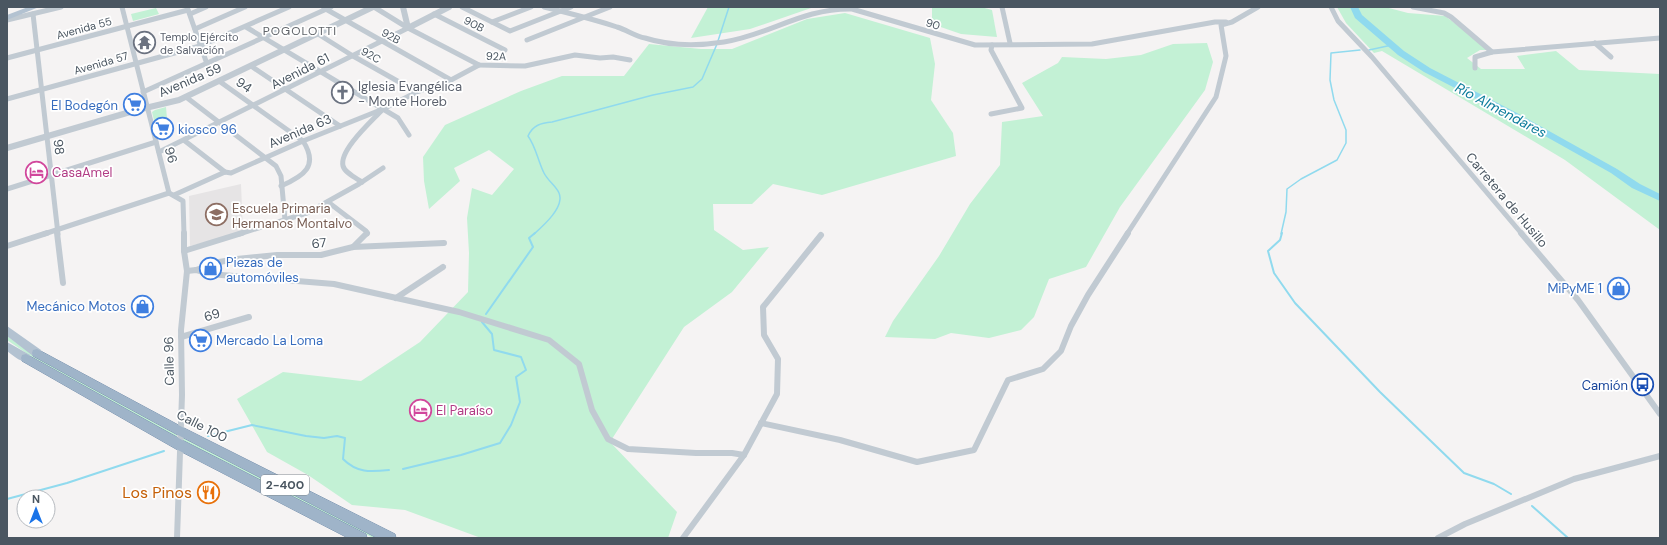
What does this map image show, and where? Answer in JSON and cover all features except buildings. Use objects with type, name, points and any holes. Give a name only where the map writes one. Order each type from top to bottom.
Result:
[{"type":"highway","name":"Calle 100","points":[[37,353],[180,431],[390,538]]},
{"type":"highway","name":"Calle 100","points":[[26,358],[180,445],[361,538]]},
{"type":"main road","points":[[9,14],[22,7]]},
{"type":"main road","points":[[9,14],[33,8]]},
{"type":"main road","name":"Calle 100","points":[[7,330],[37,353]]},
{"type":"main road","name":"Calle 100","points":[[7,346],[26,358]]},
{"type":"street","points":[[33,8],[61,7]]},
{"type":"street","name":"96","points":[[122,7],[156,142],[172,194]]},
{"type":"street","name":"Avenida 55","points":[[7,58],[189,10],[206,7]]},
{"type":"street","points":[[195,29],[246,7]]},
{"type":"street","name":"Avenida 57","points":[[7,99],[200,46],[246,27],[282,8],[289,7]]},
{"type":"street","name":"Avenida 59","points":[[7,148],[147,108],[170,103],[186,97],[374,7]]},
{"type":"street","name":"92A","points":[[374,7],[408,28],[479,65],[525,66],[575,55],[600,58],[613,57],[630,60]]},
{"type":"street","points":[[403,7],[408,28]]},
{"type":"street","name":"Avenida 61","points":[[159,152],[185,141],[449,7]]},
{"type":"street","points":[[462,7],[510,31],[571,7]]},
{"type":"street","points":[[492,22],[531,7]]},
{"type":"street","name":"90","points":[[544,7],[619,27],[630,32],[672,44],[713,43],[726,41],[748,36],[812,12],[831,8],[852,9],[975,45],[1010,43],[1075,45],[1092,44],[1177,30],[1214,22],[1232,22]]},
{"type":"street","points":[[527,40],[610,7]]},
{"type":"street","points":[[1002,7],[1010,43]]},
{"type":"street","points":[[761,423],[840,440],[917,462],[974,450],[1008,380],[1043,369],[1061,351],[1071,326],[1088,295],[1216,97],[1226,56],[1221,25],[1232,22],[1258,7]]},
{"type":"street","name":"Carretera de Husillo","points":[[1331,7],[1338,21],[1372,57],[1578,300],[1660,414]]},
{"type":"street","points":[[1413,7],[1444,13],[1451,17],[1492,52]]},
{"type":"street","name":"98","points":[[33,8],[56,230],[63,283]]},
{"type":"street","points":[[143,92],[327,8]]},
{"type":"street","name":"92B","points":[[327,8],[451,80]]},
{"type":"street","points":[[189,10],[207,64]]},
{"type":"street","name":"90B","points":[[434,14],[505,50]]},
{"type":"street","points":[[246,27],[398,118],[409,135]]},
{"type":"street","name":"92C","points":[[318,34],[353,56],[417,92]]},
{"type":"street","points":[[1475,68],[1475,57],[1492,52],[1660,38]]},
{"type":"street","points":[[1596,43],[1611,57]]},
{"type":"street","points":[[991,114],[1022,108],[991,50],[992,45]]},
{"type":"street","name":"Avenida 63","points":[[7,246],[172,194],[224,172],[231,173],[303,141],[383,109],[417,92],[451,80],[479,65]]},
{"type":"street","points":[[251,66],[340,126]]},
{"type":"street","name":"94","points":[[219,82],[303,141]]},
{"type":"street","points":[[186,97],[266,157],[279,170],[285,220]]},
{"type":"street","points":[[362,182],[346,170],[343,164],[344,158],[360,132],[383,109]]},
{"type":"street","points":[[185,141],[224,172]]},
{"type":"street","points":[[281,186],[298,178],[308,168],[310,152],[303,141]]},
{"type":"street","points":[[7,189],[156,142]]},
{"type":"street","points":[[184,251],[307,213],[362,182],[383,168]]},
{"type":"street","name":"Calle 96","points":[[172,194],[183,201],[184,251],[187,271],[181,337],[182,395],[177,538]]},
{"type":"street","points":[[328,202],[366,231],[365,237],[353,247]]},
{"type":"street","points":[[683,538],[744,455],[777,394],[778,359],[764,335],[763,307],[821,235]]},
{"type":"street","name":"67","points":[[196,270],[219,262],[236,259],[277,255],[321,255],[353,247],[444,243]]},
{"type":"street","points":[[396,298],[444,267]]},
{"type":"street","points":[[187,271],[196,270],[209,274],[334,284],[459,312],[549,340],[579,364],[592,410],[608,439],[628,449],[696,453],[732,453],[744,455]]},
{"type":"street","name":"69","points":[[181,337],[249,317]]},
{"type":"street","points":[[1438,538],[1465,524],[1574,479],[1660,456]]},
{"type":"shaded area","name":"Escuela Primaria Hermanos Montalvo","points":[[241,184],[243,232],[190,246],[189,196]]},
{"type":"green space","points":[[708,7],[814,7],[750,29],[691,38]]},
{"type":"green space","points":[[932,7],[981,7],[992,10],[997,37],[961,34],[932,24]]},
{"type":"green space","points":[[1337,7],[1385,7],[1408,13],[1445,16],[1491,50],[1480,50],[1467,58],[1481,69],[1525,69],[1517,56],[1556,51],[1579,70],[1660,74],[1660,230],[1565,160],[1382,51],[1374,53],[1346,23]]},
{"type":"green space","points":[[156,8],[159,14],[133,21],[131,14]]},
{"type":"green space","points":[[845,13],[930,38],[935,64],[931,100],[953,133],[956,156],[822,195],[773,184],[752,204],[713,204],[714,230],[743,250],[769,247],[732,292],[684,327],[610,442],[677,512],[668,538],[481,538],[405,510],[352,505],[308,475],[267,452],[237,399],[283,372],[361,381],[420,342],[468,292],[469,253],[467,218],[472,188],[492,195],[514,169],[489,150],[454,168],[460,181],[429,209],[424,181],[423,157],[445,125],[521,91],[562,76],[624,76],[649,44],[701,49],[732,49],[807,19]]},
{"type":"green space","points":[[1207,43],[1213,62],[1205,90],[1120,207],[1086,267],[1049,279],[1034,317],[1021,330],[989,338],[951,333],[935,339],[885,337],[893,321],[939,256],[970,204],[1000,165],[1002,122],[1043,116],[1022,83],[1058,63],[1062,57],[1106,59],[1141,55],[1173,44]]},
{"type":"green space","points":[[166,107],[168,130],[157,133],[152,112]]},
{"type":"green space","points":[[7,336],[33,355],[177,435],[176,438],[32,357],[7,340]]},
{"type":"green space","points":[[183,438],[380,538],[373,538],[183,441]]},
{"type":"waterway","points":[[534,234],[552,216],[559,204],[560,198],[558,190],[544,173],[528,136],[532,129],[544,123],[653,95],[693,87],[702,79],[717,44],[729,7]]},
{"type":"waterway","name":"Río Almendares","points":[[1354,7],[1358,16],[1401,53],[1427,70],[1514,115],[1614,171],[1636,186],[1660,198]]},
{"type":"waterway","points":[[1369,50],[1392,45]]},
{"type":"waterway","points":[[1281,234],[1286,212],[1287,189],[1301,179],[1337,160],[1346,143],[1346,130],[1334,100],[1330,80],[1331,53],[1360,50]]},
{"type":"waterway","points":[[486,314],[533,247],[529,238],[535,233]]},
{"type":"waterway","points":[[1282,233],[1280,240],[1268,251],[1274,273],[1295,303],[1380,392],[1464,473],[1494,484],[1511,494]]},
{"type":"waterway","points":[[403,469],[461,455],[500,443],[511,425],[520,402],[516,377],[526,370],[521,357],[494,350],[492,334],[482,322]]},
{"type":"waterway","points":[[208,436],[252,425],[306,436],[324,438],[337,436],[345,438],[343,459],[348,464],[359,469],[370,471],[389,470]]},
{"type":"waterway","points":[[7,499],[67,483],[164,451]]},
{"type":"waterway","points":[[1532,506],[1568,538]]},
{"type":"place","name":"Templo Ejército de Salvación","points":[[144,43]]},
{"type":"place","name":"Iglesia Evangélica - Monte Horeb","points":[[342,93]]},
{"type":"place","name":"El Bodegón","points":[[134,105]]},
{"type":"place","name":"kiosco 96","points":[[162,129]]},
{"type":"place","name":"CasaAmel","points":[[36,172]]},
{"type":"place","name":"Escuela Primaria Hermanos Montalvo","points":[[216,215]]},
{"type":"place","name":"Piezas de automóviles","points":[[210,269]]},
{"type":"place","name":"MiPyME 1","points":[[1618,288]]},
{"type":"place","name":"Mecánico Motos","points":[[142,306]]},
{"type":"place","name":"Mercado La Loma","points":[[201,340]]},
{"type":"place","name":"Camión","points":[[1643,385]]},
{"type":"place","name":"El Paraíso","points":[[421,410]]},
{"type":"place","name":"Los Pinos","points":[[208,492]]},
{"type":"district","name":"POGOLOTTI","points":[[300,31]]}]
